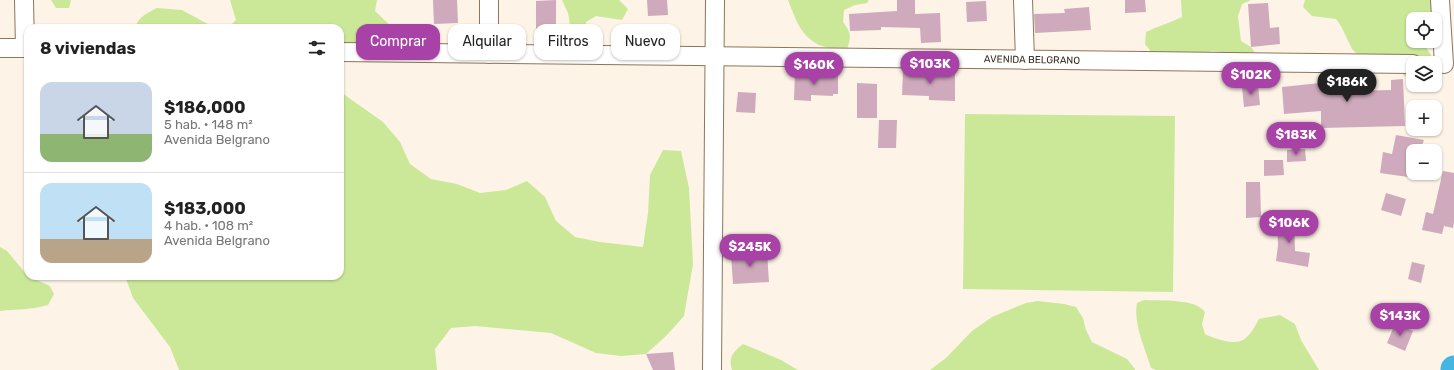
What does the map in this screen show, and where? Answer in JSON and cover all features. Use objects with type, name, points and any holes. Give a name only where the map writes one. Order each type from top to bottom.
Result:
[{"type":"street","points":[[24,0],[25,24]]},
{"type":"street","points":[[489,0],[489,24]]},
{"type":"street","points":[[712,370],[715,0]]},
{"type":"street","points":[[1023,0],[1025,60]]},
{"type":"street","points":[[1440,0],[1444,64]]},
{"type":"street","points":[[0,48],[24,48]]},
{"type":"street","name":"AVENIDA BELGRANO","points":[[344,52],[448,53]]},
{"type":"street","name":"AVENIDA BELGRANO","points":[[526,54],[1406,64]]},
{"type":"green space","points":[[51,0],[71,0],[69,8],[56,8]]},
{"type":"green space","points":[[230,0],[377,0],[375,11],[389,24],[356,24],[356,45],[344,45],[344,24],[232,24],[236,20]]},
{"type":"green space","points":[[562,0],[619,0],[628,9],[622,20],[596,16],[586,22],[586,24],[570,24],[568,13]]},
{"type":"green space","points":[[788,0],[869,0],[867,3],[855,5],[844,10],[843,22],[850,35],[847,50],[825,47],[815,43],[809,38],[800,28]]},
{"type":"green space","points":[[1181,0],[1251,0],[1242,4],[1238,16],[1241,41],[1251,47],[1258,57],[1247,59],[1222,52],[1211,51],[1189,60],[1153,54],[1145,44],[1146,32],[1182,17]]},
{"type":"green space","points":[[1305,0],[1432,0],[1434,12],[1406,12],[1406,48],[1427,48],[1431,56],[1406,56],[1406,77],[1386,61],[1361,58],[1352,49],[1336,19],[1312,16],[1303,7]]},
{"type":"green space","points":[[157,8],[182,10],[208,24],[136,24],[146,14]]},
{"type":"green space","points":[[344,94],[383,122],[400,142],[410,164],[431,179],[457,184],[480,193],[506,190],[527,181],[545,197],[556,221],[575,237],[600,242],[643,247],[648,213],[650,175],[663,150],[681,151],[689,188],[693,264],[684,316],[666,336],[646,354],[621,356],[596,353],[551,333],[475,326],[451,328],[435,349],[437,370],[179,370],[170,347],[133,298],[126,280],[344,280]]},
{"type":"green space","points":[[965,114],[1175,116],[1173,292],[963,289]]},
{"type":"green space","points":[[0,247],[7,251],[24,271],[24,280],[37,280],[50,286],[54,294],[48,305],[42,307],[0,311]]},
{"type":"green space","points":[[1144,300],[1177,301],[1194,304],[1205,312],[1202,324],[1205,334],[1229,342],[1239,341],[1246,338],[1259,319],[1280,315],[1295,324],[1301,340],[1319,370],[1156,370],[1151,368],[1140,336],[1136,311],[1137,303]]},
{"type":"green space","points":[[1038,301],[1076,307],[1083,318],[1086,330],[1092,342],[1127,359],[1135,370],[930,370],[946,358],[972,331],[992,317],[1026,303]]},
{"type":"green space","points":[[743,344],[781,360],[798,370],[732,370],[732,355]]},
{"type":"building","points":[[433,0],[457,0],[458,23],[434,24]]},
{"type":"building","points":[[556,0],[556,24],[536,24],[536,1]]},
{"type":"building","points":[[647,0],[667,0],[668,15],[648,16]]},
{"type":"building","points":[[897,0],[915,0],[915,14],[940,13],[941,42],[921,43],[920,28],[881,27],[881,30],[850,31],[849,14],[897,11]]},
{"type":"building","points":[[1125,0],[1145,0],[1146,12],[1125,13]]},
{"type":"building","points":[[986,1],[987,21],[967,22],[966,2]]},
{"type":"building","points":[[1268,3],[1270,28],[1279,27],[1280,44],[1251,47],[1248,4]]},
{"type":"building","points":[[1089,7],[1091,30],[1035,33],[1034,14],[1065,13],[1064,9]]},
{"type":"building","points":[[795,71],[812,71],[812,76],[838,76],[838,94],[833,94],[833,96],[811,95],[811,101],[794,100]]},
{"type":"building","points":[[903,72],[955,73],[955,101],[929,100],[929,96],[902,95]]},
{"type":"building","points":[[1351,75],[1352,91],[1391,90],[1391,80],[1403,79],[1405,126],[1321,128],[1321,111],[1284,114],[1282,87],[1320,83],[1320,76]]},
{"type":"building","points":[[857,83],[877,84],[877,118],[857,118]]},
{"type":"building","points":[[1258,85],[1260,105],[1244,107],[1242,87]]},
{"type":"building","points":[[738,92],[756,93],[755,113],[736,112]]},
{"type":"building","points":[[879,120],[897,120],[896,148],[878,148]]},
{"type":"building","points":[[1396,135],[1424,140],[1423,144],[1406,144],[1406,177],[1380,173],[1383,152],[1392,154]]},
{"type":"building","points":[[1305,149],[1306,161],[1287,162],[1287,150]]},
{"type":"building","points":[[1264,160],[1283,160],[1284,175],[1264,176]]},
{"type":"building","points":[[1443,171],[1454,173],[1453,228],[1444,226],[1442,234],[1422,230],[1426,212],[1433,214]]},
{"type":"building","points":[[1246,182],[1260,182],[1261,217],[1246,218]]},
{"type":"building","points":[[1386,193],[1406,199],[1401,216],[1381,210]]},
{"type":"building","points":[[1294,217],[1295,251],[1310,253],[1308,267],[1276,261],[1278,246],[1277,218]]},
{"type":"building","points":[[767,252],[769,282],[733,284],[731,254]]},
{"type":"building","points":[[1412,262],[1425,265],[1421,283],[1408,279]]},
{"type":"building","points":[[1395,324],[1413,331],[1405,351],[1387,343]]},
{"type":"building","points":[[673,352],[675,370],[653,370],[646,354]]}]
